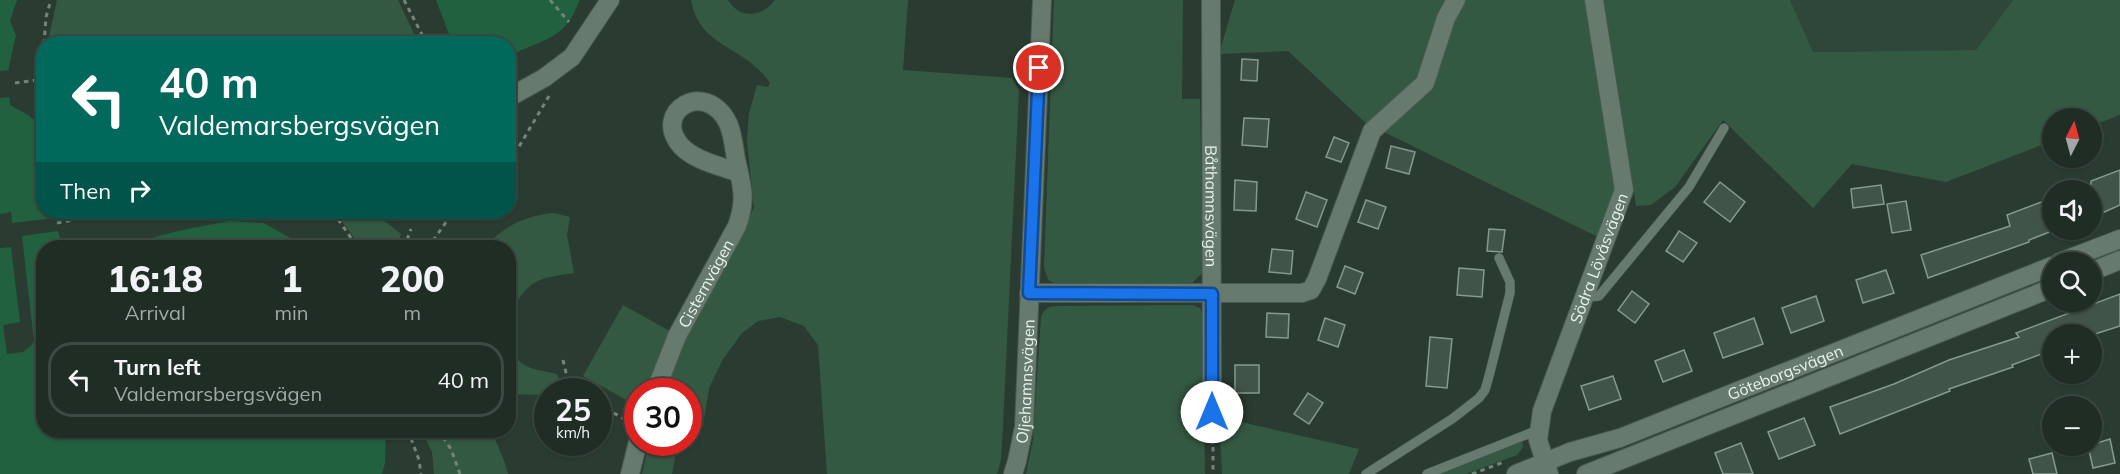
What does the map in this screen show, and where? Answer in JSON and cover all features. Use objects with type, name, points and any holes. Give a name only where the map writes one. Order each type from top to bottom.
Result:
[{"type":"street","points":[[516,94],[544,78],[572,57],[610,0]]},
{"type":"street","name":"Oljehamnsvägen","points":[[1013,474],[1024,427],[1042,0]]},
{"type":"street","name":"Båthamnsvägen","points":[[1211,0],[1212,412]]},
{"type":"street","points":[[1029,293],[1212,294],[1302,293],[1311,290],[1372,131],[1425,83],[1446,18],[1456,0]]},
{"type":"street","name":"Södra Lövåsvägen","points":[[1547,468],[1539,448],[1538,430],[1544,404],[1624,190],[1594,0]]},
{"type":"street","name":"Cisternvägen","points":[[660,378],[677,336],[737,226],[744,208],[744,192],[739,173]]},
{"type":"street","points":[[2086,252],[2120,239]]},
{"type":"street","points":[[2102,267],[2120,260]]},
{"type":"street","name":"Göteborgsvägen","points":[[1524,473],[1547,468],[1570,452],[1620,438],[2042,270]]},
{"type":"street","name":"Göteborgsvägen","points":[[1586,474],[2042,292]]},
{"type":"street","points":[[630,474],[634,456]]},
{"type":"lane","points":[[1584,295],[1599,296],[1689,187],[1724,128]]},
{"type":"lane","points":[[1366,474],[1468,408],[1485,390],[1510,293],[1510,282],[1499,258]]},
{"type":"lane","points":[[1427,474],[1538,430]]},
{"type":"path","points":[[45,36],[46,17],[51,0]]},
{"type":"path","points":[[404,0],[423,36]]},
{"type":"path","points":[[550,0],[569,22]]},
{"type":"path","points":[[15,83],[36,80]]},
{"type":"path","points":[[516,152],[549,96]]},
{"type":"path","points":[[57,223],[79,219]]},
{"type":"path","points":[[338,219],[352,240]]},
{"type":"path","points":[[434,240],[448,219]]},
{"type":"path","points":[[407,240],[411,229]]},
{"type":"path","points":[[563,360],[568,378]]},
{"type":"path","points":[[1212,412],[1213,474]]},
{"type":"path","points":[[411,438],[419,460],[421,474]]},
{"type":"path","points":[[443,438],[451,449],[460,474]]},
{"type":"shaded area","points":[[0,0],[17,0],[10,21],[16,35],[8,71],[10,105],[36,121],[36,219],[57,219],[62,240],[36,240],[36,438],[386,438],[385,463],[382,474],[0,474]]},
{"type":"shaded area","points":[[57,0],[398,0],[415,36],[49,36]]},
{"type":"shaded area","points":[[436,0],[580,0],[571,19],[557,33],[516,52],[516,36],[451,36]]},
{"type":"shaded area","points":[[691,0],[728,0],[739,11],[751,14],[764,10],[775,0],[908,0],[903,70],[1012,78],[1019,90],[1001,460],[997,474],[827,474],[818,345],[804,326],[780,317],[758,321],[742,333],[723,359],[709,388],[702,427],[702,378],[624,378],[624,399],[612,392],[612,378],[583,376],[623,305],[686,340],[754,208],[747,141],[749,113],[757,85],[768,87],[770,83],[748,61],[713,38],[696,16]]},
{"type":"shaded area","points":[[1054,0],[1183,0],[1182,99],[1200,99],[1203,272],[1190,285],[1060,286],[1048,280],[1044,267]]},
{"type":"shaded area","points":[[1235,0],[1449,0],[1422,78],[1369,126],[1288,51],[1219,54]]},
{"type":"shaded area","points":[[1463,0],[1586,0],[1617,188],[1600,238],[1382,131],[1431,89],[1453,19]]},
{"type":"shaded area","points":[[1604,0],[1790,0],[1813,52],[1976,50],[2013,0],[2120,0],[2120,115],[2102,122],[2102,108],[2042,108],[2042,145],[1946,182],[1852,164],[1813,208],[1723,120],[1675,187],[1651,205],[1636,206]]},
{"type":"shaded area","points":[[1790,0],[2013,0],[1976,50],[1812,52]]},
{"type":"shaded area","points":[[553,213],[570,217],[567,235],[574,273],[554,276],[534,283],[516,305],[516,240],[492,240],[507,228],[524,220]]},
{"type":"shaded area","points":[[340,219],[382,219],[401,234],[399,240],[356,240]]},
{"type":"shaded area","points":[[229,221],[264,223],[294,240],[148,240]]},
{"type":"shaded area","points":[[1192,305],[1200,308],[1203,317],[1205,474],[1026,474],[1033,440],[1041,317],[1045,310],[1057,306]]},
{"type":"shaded area","points":[[516,356],[526,366],[557,374],[559,378],[534,378],[534,395],[516,394]]},
{"type":"shaded area","points":[[1219,417],[1359,449],[1349,474],[1222,474]]},
{"type":"shaded area","points":[[425,438],[495,438],[508,474],[434,474],[432,452]]},
{"type":"shaded area","points":[[1522,439],[1523,447],[1517,455],[1466,474],[1437,474]]},
{"type":"shaded area","points":[[646,456],[675,456],[672,474],[642,474]]},
{"type":"pier","points":[[11,70],[13,97],[0,98],[0,71]]},
{"type":"pier","points":[[11,212],[12,223],[56,219],[58,231],[22,236],[34,341],[23,352],[7,354],[3,325],[20,322],[11,247],[0,248],[0,214]]},
{"type":"building","points":[[1242,59],[1258,60],[1257,81],[1241,80]]},
{"type":"building","points":[[1244,118],[1269,119],[1267,147],[1242,145]]},
{"type":"building","points":[[1334,137],[1349,143],[1341,162],[1326,157]]},
{"type":"building","points":[[1391,146],[1415,152],[1409,174],[1386,168]]},
{"type":"building","points":[[2120,170],[2120,205],[2102,213],[2102,180],[2094,180]]},
{"type":"building","points":[[1235,180],[1257,182],[1256,211],[1234,210]]},
{"type":"building","points":[[1720,182],[1745,202],[1730,222],[1704,202]]},
{"type":"building","points":[[1881,185],[1884,204],[1853,208],[1851,189]]},
{"type":"building","points":[[1306,192],[1327,200],[1317,227],[1296,219]]},
{"type":"building","points":[[1366,200],[1386,207],[1378,229],[1358,222]]},
{"type":"building","points":[[1906,201],[1911,230],[1892,233],[1887,204]]},
{"type":"building","points":[[2042,202],[2042,235],[2029,242],[1928,278],[1921,255],[2010,226],[2007,215]]},
{"type":"building","points":[[1489,229],[1505,230],[1502,252],[1487,251]]},
{"type":"building","points":[[1679,231],[1697,243],[1683,262],[1666,251]]},
{"type":"building","points":[[1272,249],[1293,251],[1291,274],[1269,272]]},
{"type":"building","points":[[1345,266],[1363,273],[1355,294],[1337,287]]},
{"type":"building","points":[[1459,268],[1484,270],[1482,297],[1457,295]]},
{"type":"building","points":[[1886,270],[1894,293],[1863,303],[1856,280]]},
{"type":"building","points":[[1632,291],[1649,304],[1635,323],[1618,310]]},
{"type":"building","points":[[2120,294],[2120,326],[2102,332],[2102,324],[2042,324],[2042,354],[1840,434],[1830,407],[1894,384],[1949,360],[2019,337],[2016,333],[2072,312],[2102,312],[2102,301]]},
{"type":"building","points":[[1816,296],[1824,321],[1791,333],[1782,308]]},
{"type":"building","points":[[1267,313],[1289,314],[1288,338],[1266,337]]},
{"type":"building","points":[[1325,318],[1345,325],[1338,347],[1318,340]]},
{"type":"building","points":[[1754,318],[1763,344],[1723,358],[1714,333]]},
{"type":"building","points":[[1430,337],[1452,339],[1447,388],[1426,386]]},
{"type":"building","points":[[1684,350],[1692,371],[1663,382],[1655,361]]},
{"type":"building","points":[[1235,365],[1259,365],[1259,393],[1235,393]]},
{"type":"building","points":[[1613,376],[1621,399],[1589,410],[1581,386]]},
{"type":"building","points":[[1308,393],[1323,403],[1309,424],[1294,414]]},
{"type":"building","points":[[1804,418],[1815,445],[1779,459],[1768,432]]},
{"type":"building","points":[[2110,439],[2115,463],[2093,468],[2090,456],[2102,456],[2102,442]]},
{"type":"building","points":[[1741,443],[1753,474],[1723,474],[1715,453]]},
{"type":"building","points":[[2053,456],[2057,474],[2033,474],[2029,459]]},
{"type":"route","points":[[1039,68],[1029,293],[1212,294],[1212,412]]}]
